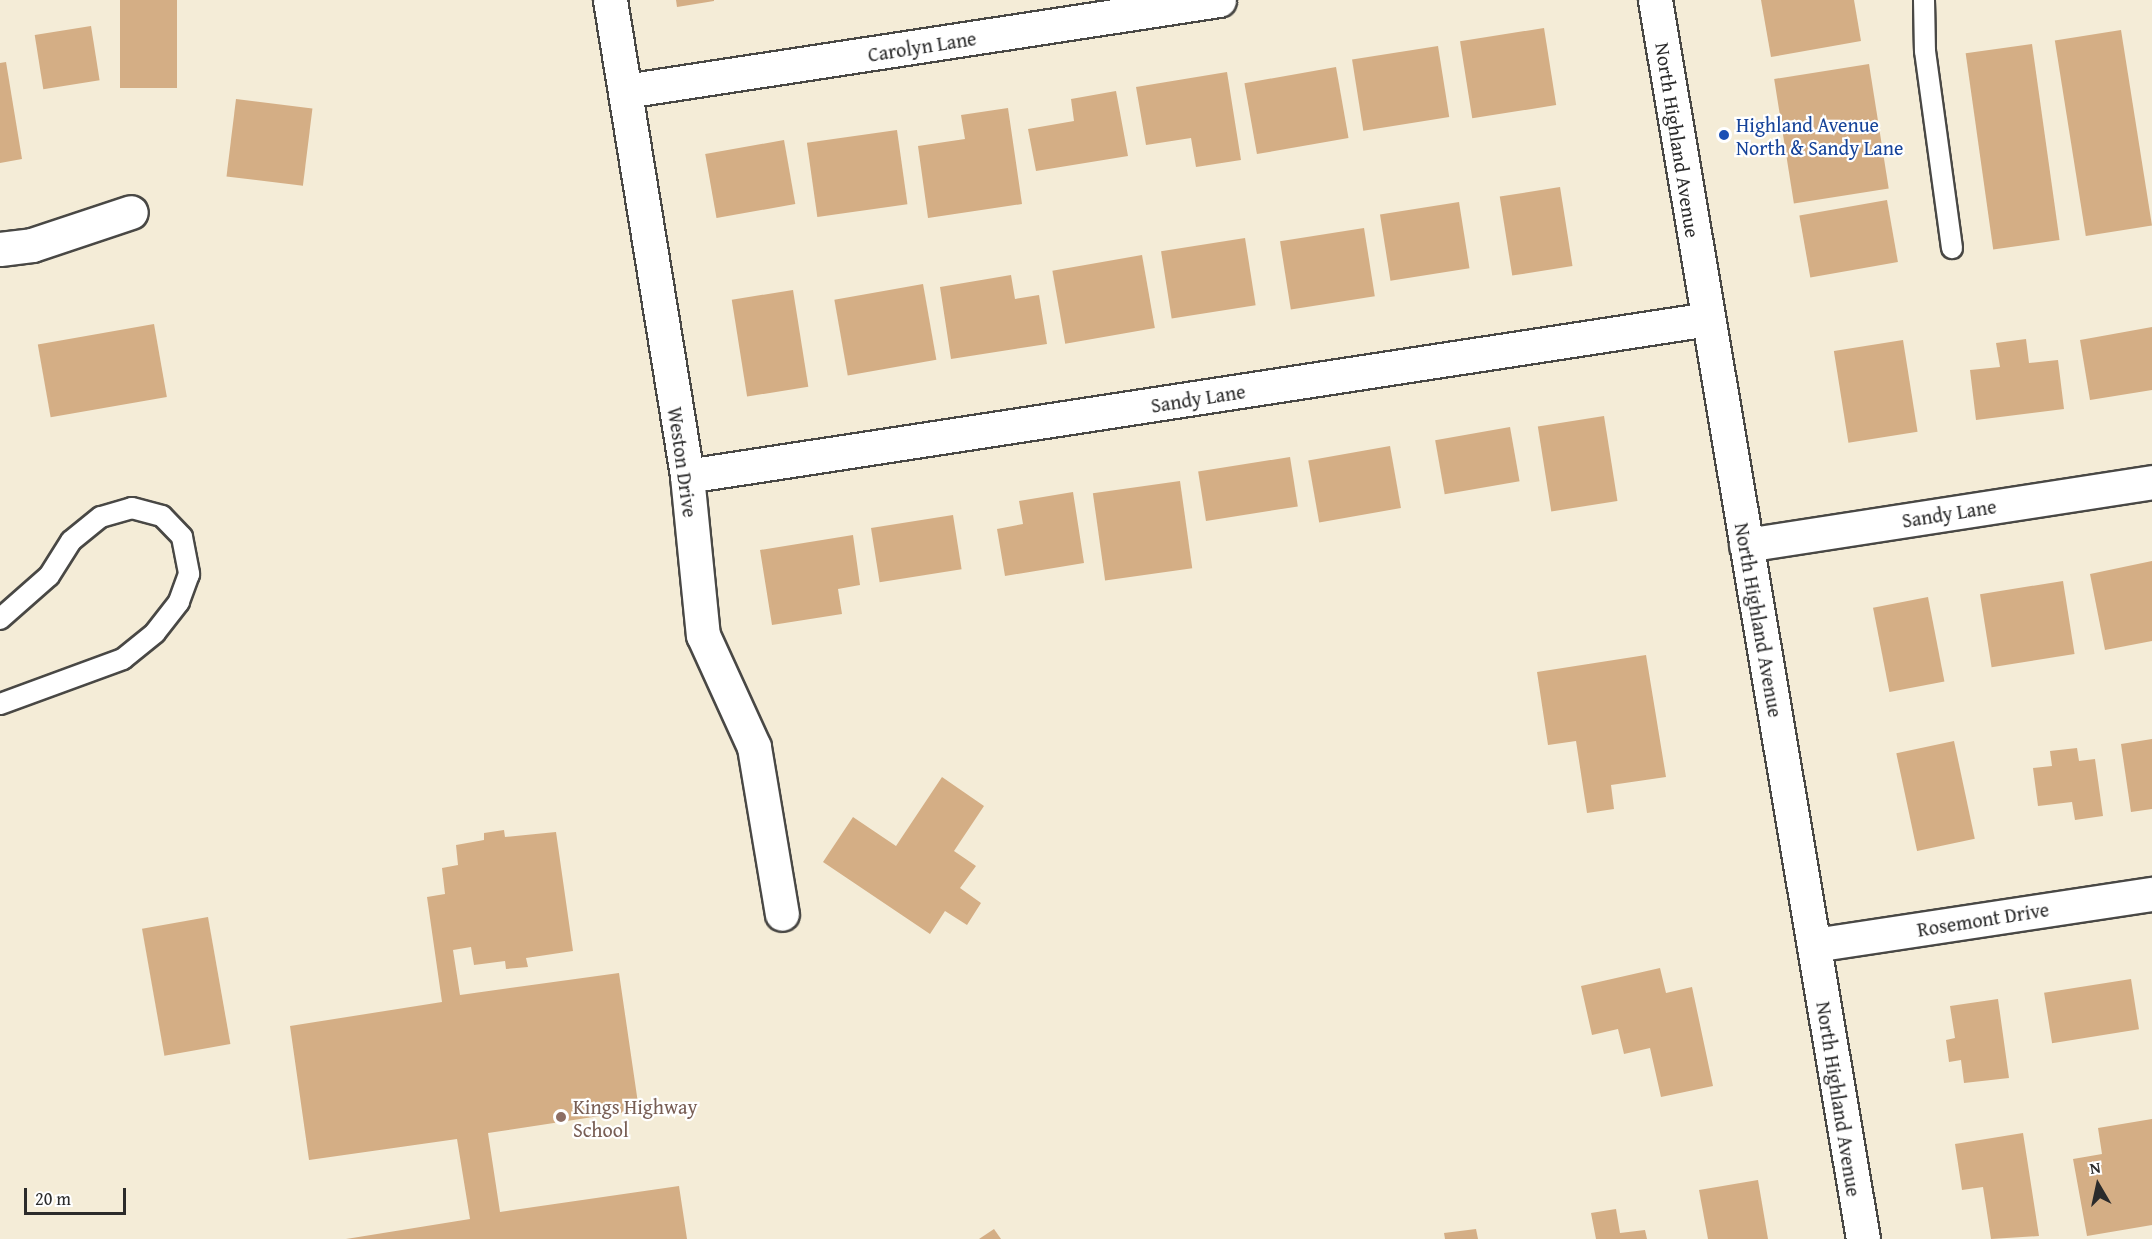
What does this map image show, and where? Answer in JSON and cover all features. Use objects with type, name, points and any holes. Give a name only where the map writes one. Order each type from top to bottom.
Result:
[{"type":"street","name":"Weston Drive","points":[[610,0],[687,476],[703,635],[754,747],[782,914]]},
{"type":"street","name":"Carolyn Lane","points":[[626,91],[1219,0]]},
{"type":"street","name":"North Highland Avenue","points":[[1655,0],[1863,1239]]},
{"type":"street","points":[[0,249],[32,245],[131,212]]},
{"type":"street","name":"Sandy Lane","points":[[687,476],[1708,319]]},
{"type":"street","name":"Sandy Lane","points":[[1746,545],[2152,482]]},
{"type":"street","name":"Rosemont Drive","points":[[1814,945],[2152,894]]},
{"type":"lane","points":[[1927,0],[1925,51],[1952,248]]},
{"type":"lane","points":[[0,619],[49,576],[71,541],[101,517],[132,508],[162,516],[182,537],[189,574],[179,602],[155,633],[123,659],[0,704]]},
{"type":"building","points":[[120,0],[177,0],[177,88],[120,88]]},
{"type":"building","points":[[676,0],[714,0],[714,1],[677,7]]},
{"type":"building","points":[[1761,0],[1854,0],[1861,41],[1771,57]]},
{"type":"building","points":[[91,26],[100,80],[43,89],[35,35]]},
{"type":"building","points":[[1544,28],[1556,105],[1472,118],[1460,41]]},
{"type":"building","points":[[2121,30],[2152,226],[2086,236],[2055,40]]},
{"type":"building","points":[[2032,44],[2060,240],[1993,249],[1966,53]]},
{"type":"building","points":[[1438,46],[1449,117],[1363,131],[1352,60]]},
{"type":"building","points":[[6,62],[22,159],[0,163],[0,63]]},
{"type":"building","points":[[1869,64],[1889,188],[1794,203],[1774,79]]},
{"type":"building","points":[[1336,67],[1349,138],[1257,154],[1244,83]]},
{"type":"building","points":[[1227,72],[1241,160],[1196,167],[1191,138],[1146,145],[1136,87]]},
{"type":"building","points":[[1116,91],[1128,156],[1036,171],[1028,129],[1074,121],[1071,99]]},
{"type":"building","points":[[236,99],[312,108],[303,186],[226,176]]},
{"type":"building","points":[[1008,108],[1022,204],[928,218],[918,146],[965,139],[961,115]]},
{"type":"building","points":[[897,130],[907,204],[817,217],[807,143]]},
{"type":"building","points":[[784,140],[795,204],[717,218],[705,154]]},
{"type":"building","points":[[1560,187],[1573,266],[1512,276],[1500,197]]},
{"type":"building","points":[[1887,200],[1898,262],[1810,277],[1799,215]]},
{"type":"building","points":[[1459,202],[1469,268],[1390,281],[1380,215]]},
{"type":"building","points":[[1364,228],[1375,296],[1291,309],[1280,241]]},
{"type":"building","points":[[1245,238],[1256,305],[1172,318],[1161,251]]},
{"type":"building","points":[[1142,255],[1155,328],[1065,344],[1052,271]]},
{"type":"building","points":[[1011,275],[1015,299],[1039,295],[1047,344],[951,359],[940,287]]},
{"type":"building","points":[[923,284],[936,360],[848,375],[834,300]]},
{"type":"building","points":[[793,290],[808,387],[747,396],[732,300]]},
{"type":"building","points":[[154,324],[167,397],[51,417],[38,344]]},
{"type":"building","points":[[2152,327],[2152,390],[2090,400],[2080,340]]},
{"type":"building","points":[[2026,339],[2029,363],[2058,360],[2064,409],[1976,420],[1970,370],[2000,367],[1996,343]]},
{"type":"building","points":[[1903,340],[1918,432],[1848,443],[1834,351]]},
{"type":"building","points":[[1604,416],[1617,501],[1551,511],[1538,426]]},
{"type":"building","points":[[1510,427],[1520,481],[1445,494],[1435,440]]},
{"type":"building","points":[[1390,446],[1401,508],[1319,522],[1308,460]]},
{"type":"building","points":[[1290,457],[1298,506],[1206,521],[1198,472]]},
{"type":"building","points":[[1180,481],[1192,568],[1105,580],[1093,493]]},
{"type":"building","points":[[1073,492],[1084,563],[1005,576],[997,529],[1023,524],[1019,501]]},
{"type":"building","points":[[953,515],[962,569],[880,582],[871,528]]},
{"type":"building","points":[[853,535],[860,585],[838,589],[842,614],[772,625],[760,550]]},
{"type":"building","points":[[2152,561],[2152,641],[2105,650],[2090,574]]},
{"type":"building","points":[[2063,581],[2075,654],[1992,667],[1980,594]]},
{"type":"building","points":[[1928,597],[1944,681],[1889,692],[1873,608]]},
{"type":"building","points":[[1646,655],[1666,777],[1611,785],[1614,809],[1587,813],[1576,741],[1548,745],[1537,672]]},
{"type":"building","points":[[2152,739],[2152,809],[2131,812],[2121,744]]},
{"type":"building","points":[[1954,741],[1975,839],[1917,851],[1896,753]]},
{"type":"building","points":[[2077,748],[2079,761],[2095,759],[2103,816],[2075,820],[2072,802],[2038,806],[2033,768],[2052,766],[2050,751]]},
{"type":"building","points":[[942,777],[984,806],[954,851],[976,866],[960,888],[981,903],[967,925],[945,911],[930,934],[823,862],[853,817],[896,846]]},
{"type":"building","points":[[504,830],[505,837],[556,832],[573,951],[526,958],[528,967],[506,969],[505,961],[474,965],[471,947],[453,950],[460,995],[619,973],[639,1110],[488,1133],[500,1212],[679,1186],[687,1239],[346,1239],[470,1219],[457,1139],[309,1160],[290,1026],[442,1002],[427,897],[445,894],[442,868],[458,865],[456,845],[484,840],[484,833]]},
{"type":"building","points":[[208,917],[230,1044],[164,1056],[142,929]]},
{"type":"building","points":[[1660,968],[1666,993],[1692,987],[1713,1086],[1661,1097],[1650,1048],[1624,1054],[1618,1029],[1592,1035],[1581,986]]},
{"type":"building","points":[[2131,979],[2139,1029],[2052,1043],[2044,993]]},
{"type":"building","points":[[1998,999],[2009,1078],[1964,1083],[1961,1060],[1949,1062],[1946,1040],[1955,1038],[1950,1006]]},
{"type":"building","points":[[2152,1119],[2152,1225],[2087,1236],[2073,1159],[2102,1154],[2098,1128]]},
{"type":"building","points":[[2023,1133],[2039,1236],[1991,1239],[1983,1187],[1962,1190],[1955,1144]]},
{"type":"building","points":[[1758,1180],[1768,1239],[1708,1239],[1699,1190]]},
{"type":"building","points":[[1616,1209],[1620,1233],[1645,1230],[1647,1239],[1596,1239],[1591,1213]]},
{"type":"building","points":[[994,1229],[1001,1239],[979,1239]]},
{"type":"building","points":[[1476,1229],[1478,1239],[1445,1239],[1444,1233]]},
{"type":"place","name":"Highland Avenue North & Sandy Lane","points":[[1724,135]]},
{"type":"place","name":"Kings Highway School","points":[[561,1117]]}]
